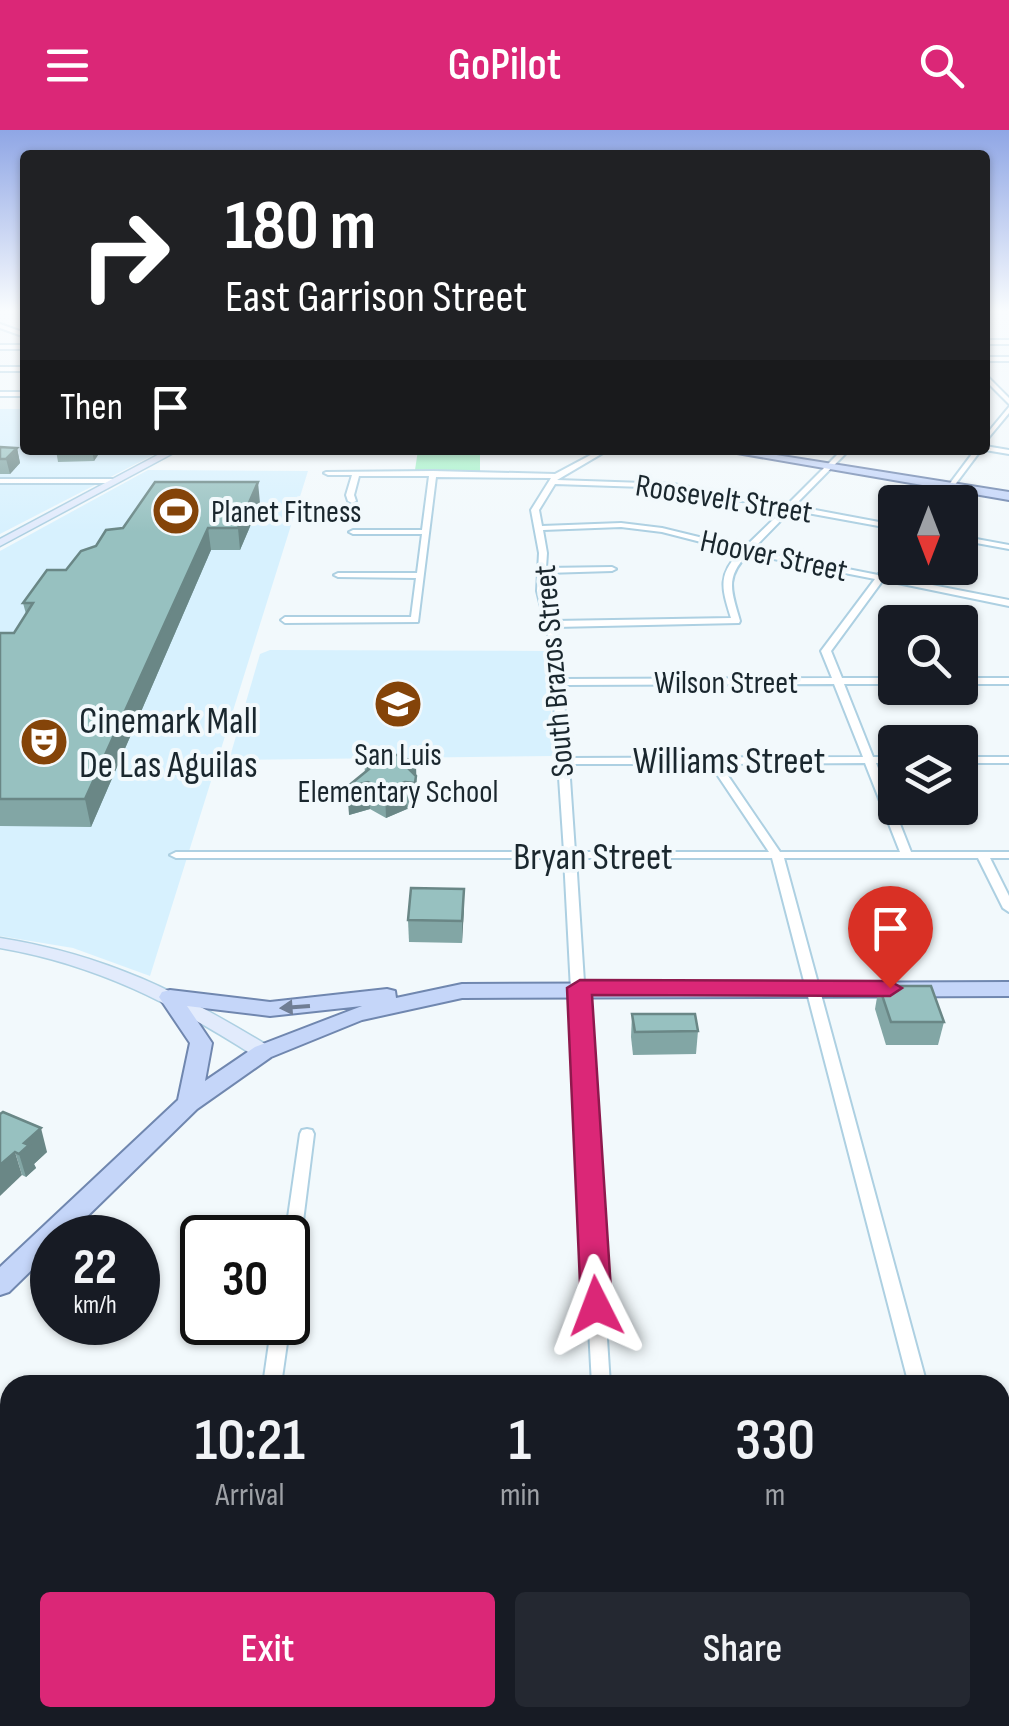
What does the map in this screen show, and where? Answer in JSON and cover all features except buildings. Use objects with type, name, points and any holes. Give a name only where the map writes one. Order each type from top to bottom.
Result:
[{"type":"main road","points":[[0,543],[164,455]]},
{"type":"main road","points":[[757,455],[945,485]]},
{"type":"main road","points":[[978,491],[1009,496]]},
{"type":"main road","points":[[0,943],[101,964],[170,997],[263,1052]]},
{"type":"main road","points":[[170,997],[270,1010],[348,999],[462,991],[1009,989]]},
{"type":"main road","points":[[0,1284],[189,1103],[263,1052],[356,1014],[462,991]]},
{"type":"main road","points":[[170,997],[201,1043],[189,1103]]},
{"type":"street","points":[[990,433],[1009,406],[992,383]]},
{"type":"street","points":[[990,388],[997,388]]},
{"type":"street","points":[[554,479],[596,455]]},
{"type":"street","points":[[550,624],[736,620],[726,586],[728,571],[841,455]]},
{"type":"street","points":[[952,485],[976,455]]},
{"type":"street","name":"Roosevelt Street","points":[[328,473],[434,473],[651,484],[878,524]]},
{"type":"street","points":[[352,501],[356,473]]},
{"type":"street","points":[[284,620],[415,620],[434,473]]},
{"type":"street","name":"South Brazos Street","points":[[554,479],[538,500],[536,528],[544,554],[541,591],[558,682],[580,988],[600,1375]]},
{"type":"street","points":[[0,481],[115,481]]},
{"type":"street","name":"Hoover Street","points":[[536,528],[634,527],[878,578]]},
{"type":"street","points":[[353,532],[426,532]]},
{"type":"street","points":[[978,541],[1009,547]]},
{"type":"street","points":[[542,571],[612,569]]},
{"type":"street","points":[[338,575],[421,576]]},
{"type":"street","points":[[878,581],[826,651],[866,760],[907,855]]},
{"type":"street","name":"Hoover Street","points":[[916,585],[1009,603]]},
{"type":"street","points":[[978,682],[1009,681]]},
{"type":"street","name":"Wilson Street","points":[[558,682],[878,682]]},
{"type":"street","name":"Williams Street","points":[[562,761],[878,760]]},
{"type":"street","points":[[978,760],[1009,760]]},
{"type":"street","points":[[713,761],[776,855],[915,1375]]},
{"type":"street","name":"Bryan Street","points":[[176,855],[1009,855]]},
{"type":"street","points":[[982,855],[1009,908]]},
{"type":"street","points":[[297,1215],[308,1134]]},
{"type":"street","points":[[273,1375],[278,1345]]},
{"type":"shaded area","points":[[0,409],[20,409],[20,455],[153,455],[0,534]]},
{"type":"shaded area","points":[[148,470],[308,471],[150,976],[73,948],[0,936],[0,551]]},
{"type":"shaded area","name":"San Luis Elementary School","points":[[270,650],[548,651],[553,756],[229,760],[260,654]]},
{"type":"green space","points":[[417,455],[480,455],[480,471],[415,470]]},
{"type":"place","name":"Planet Fitness","points":[[176,511]]},
{"type":"place","name":"San Luis Elementary School","points":[[398,704]]},
{"type":"place","name":"Cinemark Mall De Las Aguilas","points":[[44,742]]},
{"type":"route","points":[[596,1306],[580,988],[890,988]]}]
